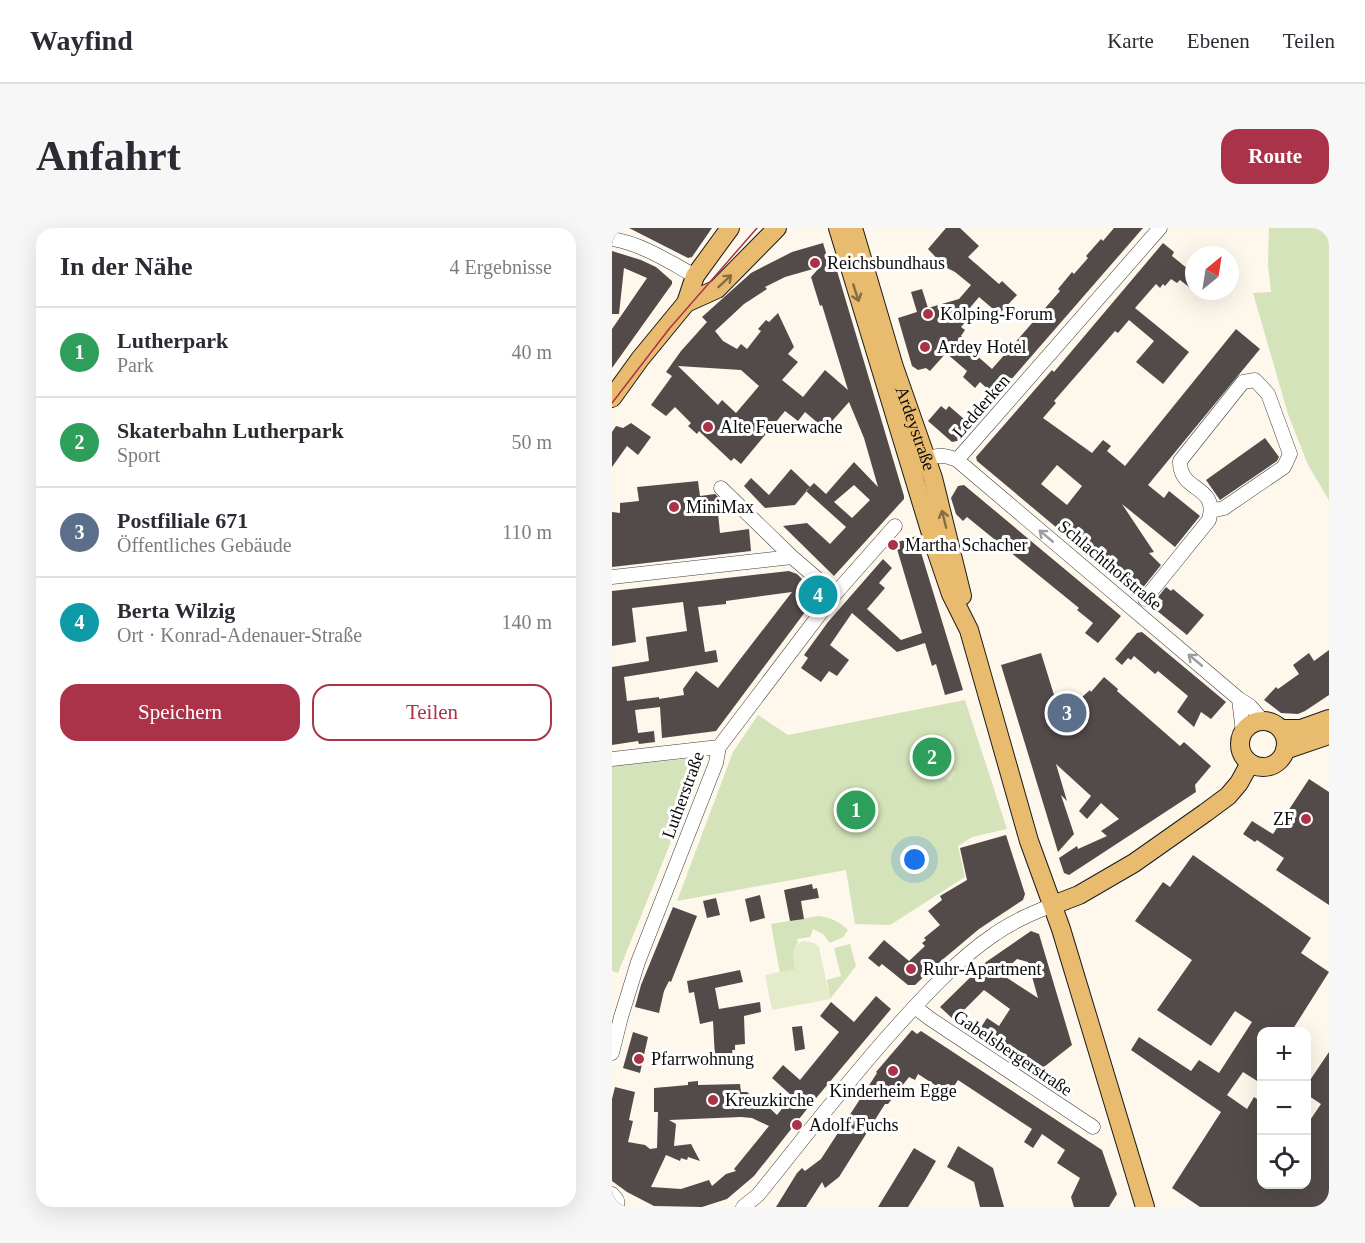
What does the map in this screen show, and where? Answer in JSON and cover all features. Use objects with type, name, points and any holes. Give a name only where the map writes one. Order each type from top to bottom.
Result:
[{"type":"main road","points":[[612,398],[640,359],[686,303],[695,276],[730,228]]},
{"type":"main road","points":[[686,303],[717,289],[777,228]]},
{"type":"main road","points":[[840,230],[951,594],[969,630],[1029,841],[1053,905],[1145,1207]]},
{"type":"main road","name":"Ardeystraße","points":[[840,230],[933,478],[960,584],[969,630]]},
{"type":"main road","points":[[1281,729],[1301,729],[1329,719]]},
{"type":"main road","points":[[1270,722],[1281,729],[1286,739],[1285,750],[1282,757],[1271,766],[1260,767],[1250,763],[1243,755],[1240,746],[1244,732],[1252,724],[1270,722]]},
{"type":"main road","points":[[1285,750],[1329,735]]},
{"type":"main road","points":[[1053,905],[1078,895],[1134,863],[1205,813],[1228,796],[1239,783],[1250,763]]},
{"type":"street","name":"Ledderken","points":[[926,458],[945,456],[957,460],[1160,228]]},
{"type":"street","points":[[612,239],[644,248],[695,276]]},
{"type":"street","points":[[1255,380],[1268,394],[1290,454],[1284,466],[1224,508],[1211,512],[1209,502],[1203,492],[1184,480],[1179,471],[1180,462],[1243,382],[1255,380]]},
{"type":"street","points":[[915,480],[926,458]]},
{"type":"street","name":"Schlachthofstraße","points":[[957,460],[1250,706],[1263,721]]},
{"type":"street","points":[[915,480],[933,478]]},
{"type":"street","points":[[721,488],[792,557],[835,594]]},
{"type":"street","name":"Schlachthofstraße","points":[[1145,599],[1209,520],[1211,512]]},
{"type":"street","name":"Lutherstraße","points":[[612,1053],[638,963],[716,763],[719,747],[835,594],[895,526]]},
{"type":"street","points":[[612,577],[792,557]]},
{"type":"street","points":[[1239,699],[1244,732]]},
{"type":"street","points":[[612,759],[719,747]]},
{"type":"street","points":[[743,1207],[758,1195],[862,1065],[915,1006],[974,949],[1019,919],[1053,905]]},
{"type":"street","name":"Gabelsbergerstraße","points":[[915,1006],[928,1018],[1093,1127]]},
{"type":"street","points":[[612,1194],[617,1200],[617,1207]]},
{"type":"green space","points":[[1269,228],[1329,228],[1329,500],[1308,465],[1288,414],[1253,293],[1271,292],[1268,265]]},
{"type":"green space","points":[[965,700],[1007,829],[972,837],[958,846],[965,877],[890,925],[855,924],[846,870],[677,901],[733,752],[758,715],[788,735]]},
{"type":"green space","points":[[931,735],[942,738],[940,743],[951,754],[951,768],[956,773],[950,782],[945,778],[936,780],[934,774],[920,771],[913,763],[914,750],[925,741],[930,740]]},
{"type":"green space","points":[[705,757],[618,973],[612,971],[612,766]]},
{"type":"green space","points":[[819,916],[835,920],[848,930],[843,937],[830,943],[823,934],[813,929],[810,937],[797,939],[796,969],[780,973],[771,924]]},
{"type":"green space","points":[[803,941],[814,943],[819,947],[830,999],[772,1010],[765,975],[795,969],[794,950]]},
{"type":"green space","points":[[850,944],[856,966],[830,999],[827,980],[841,976],[834,948]]},
{"type":"building","points":[[629,228],[712,228],[692,257],[688,258]]},
{"type":"building","points":[[946,228],[960,228],[979,246],[968,257],[999,284],[1002,281],[1017,295],[999,314],[979,297],[963,316],[967,320],[961,327],[965,330],[961,336],[970,344],[967,347],[992,369],[1060,291],[1058,289],[1072,272],[1074,274],[1088,258],[1086,256],[1101,239],[1103,241],[1114,228],[1143,228],[996,397],[980,382],[975,388],[963,377],[967,371],[946,353],[930,371],[926,368],[918,370],[912,366],[898,318],[917,312],[911,292],[922,289],[928,308],[959,299],[971,285],[945,267],[928,249]]},
{"type":"building","points":[[823,243],[828,259],[832,254],[904,496],[904,499],[834,576],[783,526],[807,523],[830,544],[846,527],[806,491],[814,483],[826,494],[854,462],[878,487],[864,438],[849,402],[825,429],[805,412],[798,421],[785,411],[741,464],[734,458],[731,461],[699,431],[697,434],[688,426],[691,423],[675,407],[666,416],[651,405],[672,376],[666,372],[707,322],[702,317],[751,273],[792,252]],"holes":[[[820,267],[811,277],[848,390],[825,370],[803,397],[782,380],[798,362],[788,354],[794,347],[778,313],[769,322],[766,320],[758,329],[761,331],[747,349],[741,344],[737,349],[723,341],[715,331],[744,304],[767,289],[765,287],[785,277]],[[678,366],[741,370],[759,386],[736,413],[722,400],[718,405]],[[854,485],[870,500],[852,518],[834,502]]]},
{"type":"building","points":[[1163,243],[1174,252],[1172,256],[1185,267],[1185,284],[1180,280],[1177,283],[1171,279],[1160,288],[1156,284],[1135,308],[1189,352],[1163,384],[1136,362],[1154,341],[1129,320],[1118,333],[1115,331],[1054,401],[1056,403],[1043,418],[1092,453],[1103,440],[1111,446],[1107,451],[1125,466],[1236,329],[1260,349],[1148,485],[1164,498],[1169,491],[1200,516],[1175,547],[1122,504],[1154,552],[1149,553],[1161,565],[1137,595],[977,461],[976,457],[1052,370],[1054,372]],"holes":[[[1057,465],[1082,486],[1067,505],[1041,484]]]},
{"type":"building","points":[[612,251],[656,267],[672,281],[672,284],[612,368],[612,329],[647,278],[624,268],[619,314],[612,314]]},
{"type":"building","points":[[941,406],[946,410],[949,406],[971,425],[957,441],[952,442],[928,421]]},
{"type":"building","points":[[631,423],[651,437],[638,455],[627,446],[612,467],[612,432],[616,426],[623,428]]},
{"type":"building","points":[[1265,438],[1279,457],[1277,461],[1220,500],[1206,480]]},
{"type":"building","points":[[791,469],[810,487],[795,505],[765,508],[744,486],[751,478],[769,495]]},
{"type":"building","points":[[698,481],[700,496],[715,494],[732,511],[718,513],[720,533],[749,529],[751,551],[612,567],[612,512],[620,513],[620,503],[639,501],[637,487]]},
{"type":"building","points":[[964,485],[1121,616],[1098,643],[1085,633],[1093,623],[1077,610],[1079,608],[967,517],[963,521],[956,514],[951,498],[958,486]]},
{"type":"building","points":[[916,536],[963,690],[945,695],[936,664],[932,666],[925,643],[897,652],[852,613],[830,645],[849,660],[837,676],[829,671],[821,682],[801,668],[808,658],[804,655],[828,622],[883,559],[892,568],[879,583],[885,588],[867,609],[901,640],[922,633],[897,549],[900,549],[898,542]]},
{"type":"building","points":[[789,571],[797,574],[813,590],[814,600],[716,731],[662,738],[660,707],[635,710],[638,733],[654,731],[655,742],[639,744],[638,741],[612,745],[612,667],[649,661],[646,637],[687,631],[683,602],[632,608],[636,642],[612,646],[612,591]],"holes":[[[792,592],[718,688],[696,671],[683,689],[684,695],[659,699],[659,697],[627,701],[624,677],[718,662],[716,650],[705,652],[698,607]]]},
{"type":"building","points":[[1166,587],[1171,591],[1173,589],[1204,615],[1187,635],[1156,610],[1163,601],[1158,597]]},
{"type":"building","points":[[1142,632],[1226,702],[1211,719],[1201,712],[1194,727],[1177,712],[1188,696],[1158,671],[1155,674],[1134,656],[1131,660],[1128,658],[1122,665],[1115,659],[1137,633]]},
{"type":"building","points":[[1329,650],[1329,695],[1298,714],[1281,713],[1264,700],[1276,687],[1278,689],[1299,674],[1293,665],[1309,653],[1314,661]]},
{"type":"building","points":[[1041,653],[1059,711],[1073,705],[1090,690],[1091,692],[1104,677],[1180,746],[1184,742],[1211,766],[1195,785],[1196,792],[1069,875],[1064,873],[1059,858],[1077,846],[1078,849],[1107,836],[1101,831],[1119,819],[1101,803],[1087,819],[1079,811],[1091,796],[1056,764],[1067,801],[1061,795],[1074,834],[1058,852],[1001,665]]},
{"type":"building","name":"ZF","points":[[1309,779],[1329,792],[1329,905],[1276,870],[1284,858],[1257,840],[1255,842],[1243,834],[1252,821],[1273,834]]},
{"type":"building","points":[[1006,835],[1025,894],[1023,900],[979,929],[915,985],[908,985],[882,964],[879,967],[868,958],[884,940],[909,961],[925,946],[922,943],[926,940],[924,938],[940,925],[928,911],[942,900],[940,896],[967,880],[960,848]]},
{"type":"building","points":[[1193,855],[1311,938],[1301,953],[1329,972],[1294,1027],[1257,1027],[1257,1081],[1243,1072],[1227,1095],[1247,1109],[1254,1097],[1257,1099],[1257,1189],[1311,1189],[1311,1119],[1321,1104],[1311,1097],[1311,1079],[1329,1052],[1329,1207],[1200,1207],[1172,1188],[1221,1112],[1131,1050],[1139,1037],[1191,1071],[1199,1060],[1219,1073],[1252,1022],[1235,1011],[1211,1046],[1157,1010],[1192,960],[1135,921],[1163,882],[1170,887]]},
{"type":"building","points":[[812,884],[813,889],[817,888],[819,898],[801,901],[804,919],[790,921],[784,890]]},
{"type":"building","points":[[760,895],[765,918],[750,922],[745,899]]},
{"type":"building","points":[[716,898],[720,915],[707,918],[703,901]]},
{"type":"building","points":[[673,907],[697,916],[671,982],[669,981],[664,991],[659,1013],[635,1007],[641,985]]},
{"type":"building","points":[[1031,931],[1039,934],[1072,1045],[1035,1074],[1025,1061],[1022,1065],[976,1035],[987,1018],[999,1026],[1010,1009],[984,990],[954,1020],[940,1007],[986,962]],"holes":[[[1017,959],[1028,962],[1038,998],[1001,974]]]},
{"type":"building","points":[[740,970],[743,982],[715,988],[719,1009],[760,1002],[761,1012],[744,1016],[745,1044],[735,1045],[735,1050],[732,1050],[733,1057],[715,1058],[713,1021],[700,1024],[694,992],[689,993],[687,981]]},
{"type":"building","points":[[876,996],[891,1009],[754,1176],[727,1199],[702,1207],[654,1206],[612,1181],[612,1099],[615,1087],[635,1092],[629,1120],[633,1121],[628,1142],[645,1145],[650,1149],[657,1148],[658,1112],[654,1112],[654,1088],[688,1085],[688,1082],[698,1081],[698,1085],[740,1084],[741,1092],[747,1092],[760,1103],[762,1101],[777,1115],[792,1096],[772,1078],[783,1065],[800,1080],[839,1032],[820,1016],[831,1002],[854,1022]],"holes":[[[752,1118],[769,1126],[734,1169],[736,1171],[726,1174],[712,1186],[709,1180],[681,1189],[651,1187],[666,1155],[680,1161],[681,1158],[687,1160],[688,1157],[700,1161],[691,1144],[674,1146],[676,1124],[669,1120]]]},
{"type":"building","points":[[802,1026],[805,1049],[795,1051],[792,1027]]},
{"type":"building","points":[[912,1030],[917,1034],[921,1031],[1102,1150],[1117,1194],[1109,1207],[1074,1207],[1071,1197],[1080,1178],[1057,1163],[1065,1150],[1042,1134],[1033,1148],[1024,1142],[1032,1129],[958,1080],[949,1094],[918,1074],[915,1080],[909,1077],[888,1104],[885,1104],[839,1177],[825,1188],[822,1182],[806,1207],[776,1207],[797,1173],[802,1168],[805,1171],[821,1159],[876,1072]]},
{"type":"building","name":"Pfarrwohnung","points":[[633,1032],[648,1037],[640,1073],[623,1068]]},
{"type":"building","points":[[958,1146],[993,1168],[1004,1207],[980,1207],[974,1182],[947,1167]]},
{"type":"building","points":[[914,1148],[936,1161],[925,1180],[908,1207],[878,1207]]},
{"type":"tram line","points":[[612,403],[669,329],[757,228]]},
{"type":"place","name":"Reichsbundhaus","points":[[815,263]]},
{"type":"place","name":"Kolping-Forum","points":[[928,314]]},
{"type":"place","name":"Ardey Hotel","points":[[925,347]]},
{"type":"place","name":"Alte Feuerwache","points":[[708,427]]},
{"type":"place","name":"MiniMax","points":[[674,507]]},
{"type":"place","name":"Martha Schacher","points":[[893,545]]},
{"type":"place","name":"Berta Wilzig","points":[[818,595]]},
{"type":"place","name":"Postfiliale 671","points":[[1067,713]]},
{"type":"place","name":"Skaterbahn Lutherpark","points":[[932,757]]},
{"type":"place","name":"Lutherpark","points":[[856,810]]},
{"type":"place","name":"ZF","points":[[1306,819]]},
{"type":"place","name":"Ruhr-Apartment","points":[[911,969]]},
{"type":"place","name":"Pfarrwohnung","points":[[639,1059]]},
{"type":"place","name":"Kinderheim Egge","points":[[893,1071]]},
{"type":"place","name":"Kreuzkirche","points":[[713,1100]]},
{"type":"place","name":"Adolf Fuchs","points":[[797,1125]]}]
